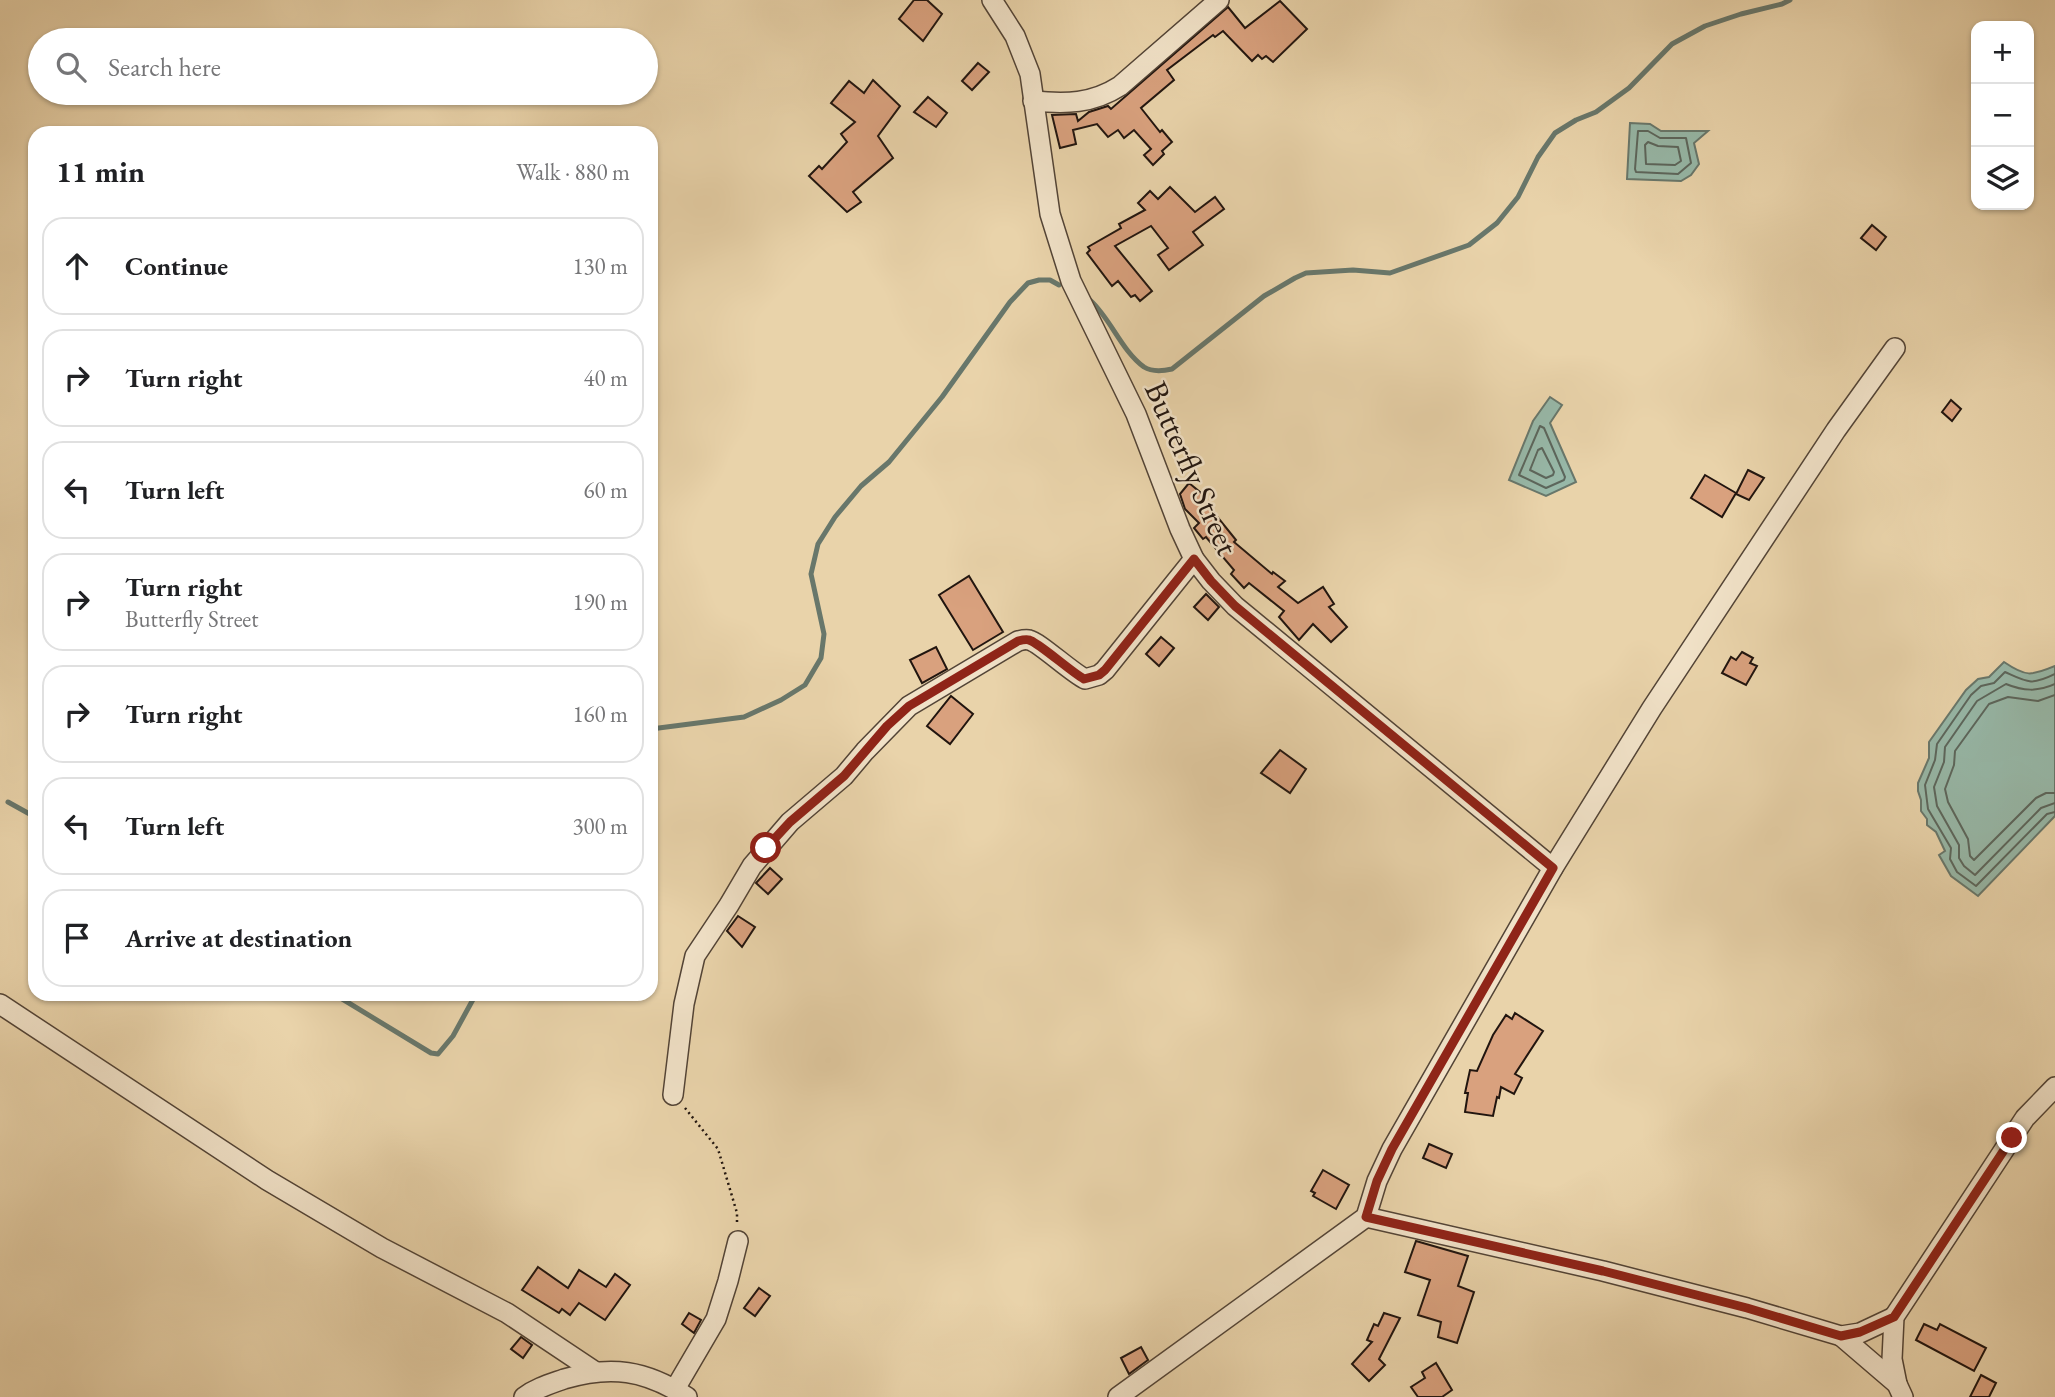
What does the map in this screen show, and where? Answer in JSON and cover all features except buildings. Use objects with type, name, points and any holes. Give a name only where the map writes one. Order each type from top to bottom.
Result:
[{"type":"street","name":"Butterfly Street","points":[[992,0],[1015,36],[1030,74],[1050,214],[1071,281],[1136,415],[1194,559],[1235,606],[1553,868]]},
{"type":"street","points":[[1033,101],[1074,103],[1105,96],[1219,0]]},
{"type":"street","points":[[1118,1397],[1366,1217],[1377,1181],[1392,1149],[1553,868],[1728,592],[1836,430],[1895,348]]},
{"type":"street","points":[[673,1095],[684,1004],[695,956],[751,866],[790,822],[844,776],[887,726],[909,706],[1018,641],[1029,640],[1038,644],[1084,679],[1099,675],[1120,653],[1194,559]]},
{"type":"street","points":[[0,1004],[267,1180],[382,1248],[507,1313],[594,1371]]},
{"type":"street","points":[[1900,1391],[1892,1359],[1894,1317],[2025,1118],[2055,1087]]},
{"type":"street","points":[[1366,1217],[1603,1271],[1747,1308],[1841,1336],[1900,1391]]},
{"type":"street","points":[[524,1397],[547,1384],[594,1371],[630,1372],[681,1393],[716,1318],[738,1241]]},
{"type":"street","points":[[1841,1336],[1860,1332],[1894,1317]]},
{"type":"path","points":[[673,1095],[718,1149],[737,1213],[738,1241]]},
{"type":"water","points":[[1630,123],[1650,124],[1661,131],[1708,131],[1694,143],[1699,164],[1691,175],[1681,181],[1627,179]]},
{"type":"water","points":[[1550,397],[1562,405],[1550,423],[1576,482],[1546,496],[1509,480],[1533,421]]},
{"type":"water","points":[[2004,662],[2029,673],[2055,666],[2055,816],[1978,896],[1951,876],[1939,855],[1945,851],[1921,811],[1918,783],[1929,758],[1929,742],[1966,690],[1978,679],[1989,677]]},
{"type":"waterway","points":[[1090,300],[1144,367],[1154,370],[1172,369],[1264,296],[1306,273],[1353,270],[1390,273],[1469,245],[1497,223],[1518,197],[1538,157],[1555,133],[1596,112],[1629,88],[1672,44],[1705,26],[1790,0]]},
{"type":"waterway","points":[[658,728],[744,717],[781,700],[805,685],[821,658],[824,634],[811,574],[818,544],[835,517],[861,486],[889,462],[942,397],[1010,302],[1028,283],[1050,280],[1059,285]]},
{"type":"waterway","points":[[8,802],[28,813]]},
{"type":"waterway","points":[[346,1001],[431,1053],[438,1054],[453,1036],[472,1001]]},
{"type":"route","points":[[766,848],[790,822],[844,776],[887,726],[909,706],[1018,641],[1029,640],[1038,644],[1084,679],[1099,675],[1120,653],[1194,559],[1235,606],[1553,868],[1392,1149],[1377,1181],[1366,1217],[1603,1271],[1747,1308],[1841,1336],[1875,1327],[1894,1317],[2012,1138]]}]
